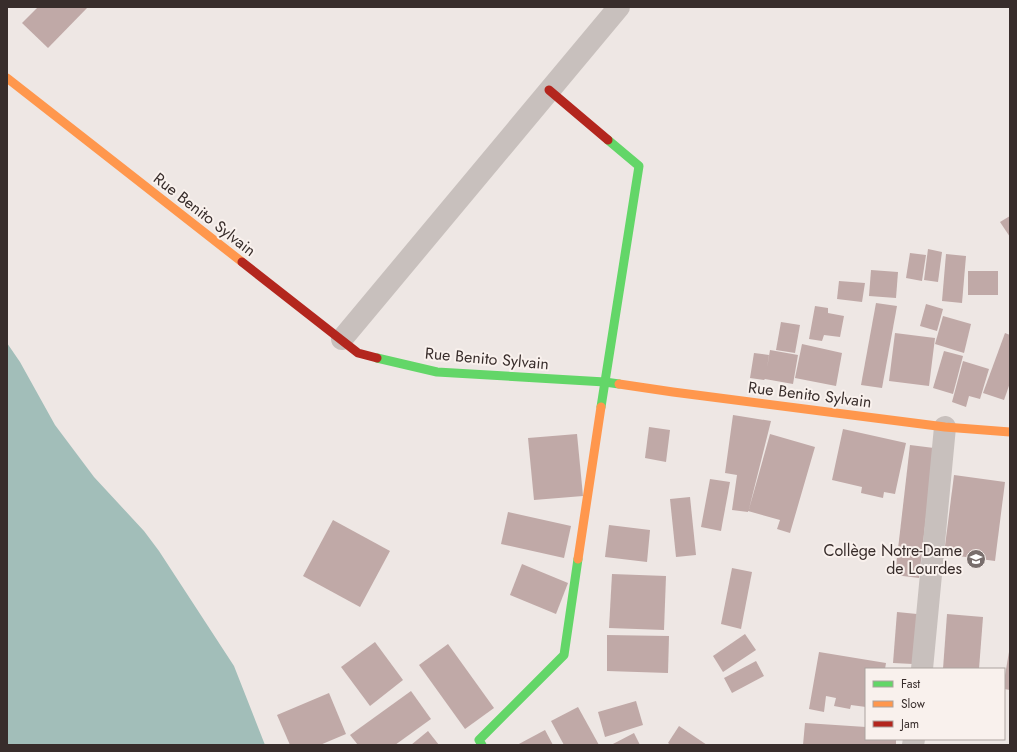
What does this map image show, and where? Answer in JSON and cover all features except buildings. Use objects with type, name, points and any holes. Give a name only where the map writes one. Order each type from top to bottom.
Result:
[{"type":"main road","name":"Rue Benito Sylvain","points":[[7,78],[358,353],[437,372],[605,382],[945,427],[1010,432]]},
{"type":"main road","points":[[482,745],[479,740],[564,656],[639,166],[549,90]]},
{"type":"street","points":[[342,339],[619,7]]},
{"type":"street","points":[[922,668],[945,427]]},
{"type":"water","points":[[7,343],[20,362],[55,425],[94,477],[144,531],[159,551],[234,666],[265,745],[7,745]]},
{"type":"traffic: fast","points":[[601,407],[639,166],[608,140]]},
{"type":"traffic: fast","points":[[377,358],[437,372],[619,384]]},
{"type":"traffic: fast","points":[[482,745],[479,740],[564,655],[578,559]]},
{"type":"traffic: slow","points":[[7,78],[242,262]]},
{"type":"traffic: slow","points":[[619,384],[945,427],[1010,432]]},
{"type":"traffic: slow","points":[[578,559],[601,407]]},
{"type":"traffic: jam","points":[[549,90],[608,140]]},
{"type":"traffic: jam","points":[[242,262],[358,353],[377,358]]},
{"type":"place","name":"Collège Notre-Dame de Lourdes","points":[[976,559]]}]
